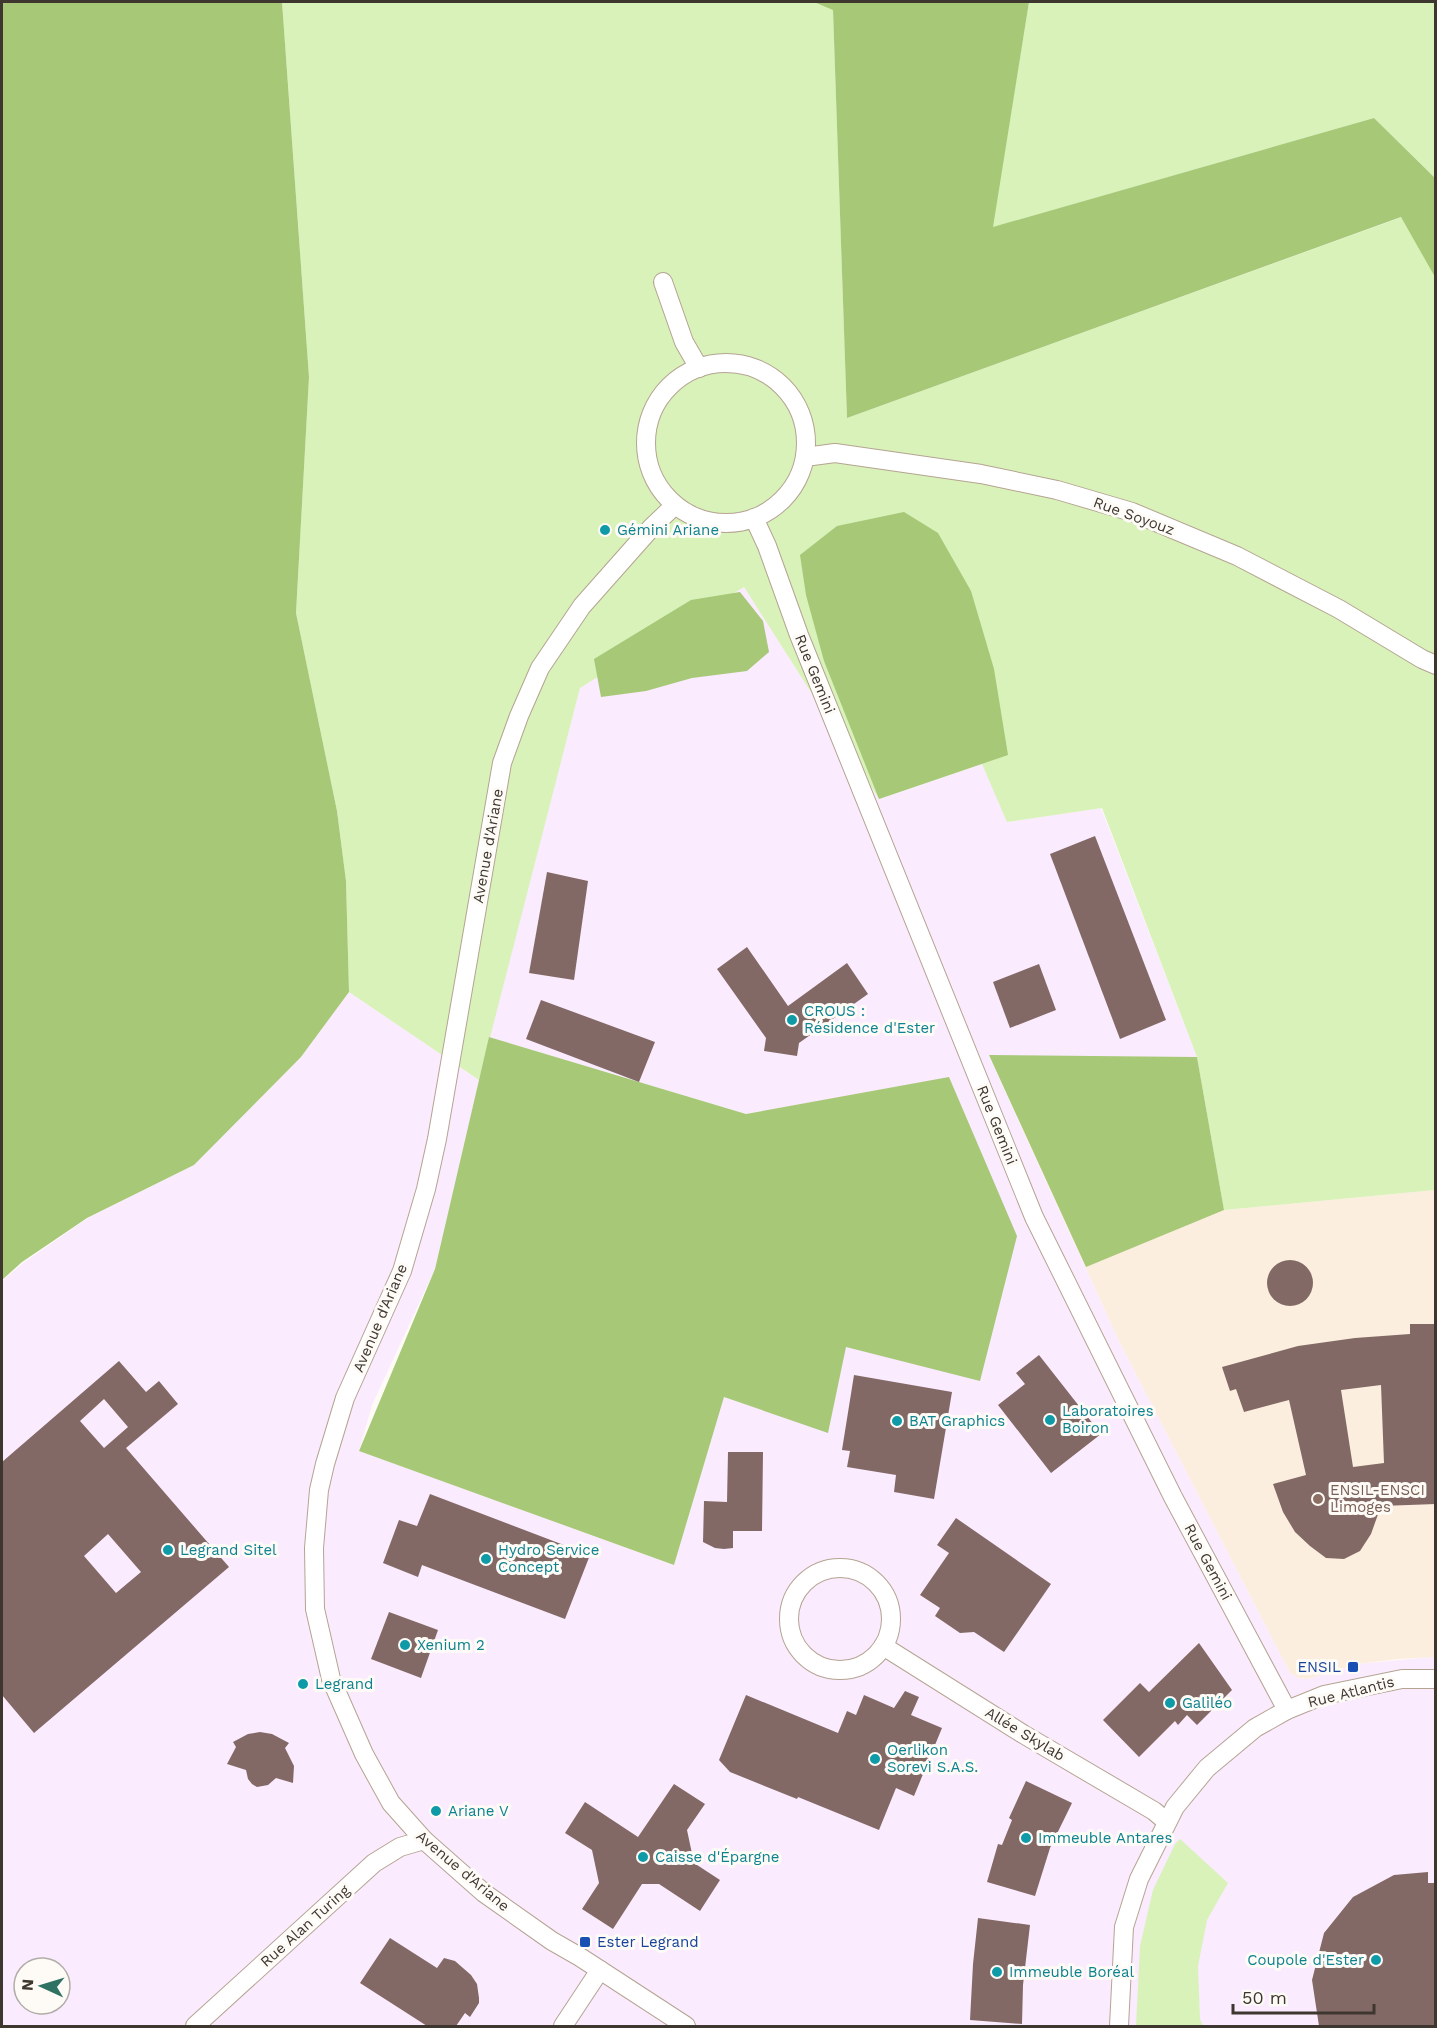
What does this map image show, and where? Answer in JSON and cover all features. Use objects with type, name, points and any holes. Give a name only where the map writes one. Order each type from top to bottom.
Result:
[{"type":"street","points":[[663,282],[684,342],[699,368]]},
{"type":"street","points":[[712,364],[740,364],[754,368],[778,382],[795,403],[801,416],[806,443],[805,457],[788,494],[772,508],[754,519],[727,524],[713,522],[699,519],[675,506],[665,496],[651,472],[646,444],[647,430],[653,410],[664,392],[674,382],[699,368],[712,364]]},
{"type":"street","name":"Rue Soyouz","points":[[805,457],[835,453],[981,474],[1058,490],[1132,512],[1238,556],[1339,609],[1422,659],[1436,665]]},
{"type":"street","name":"Avenue d'Ariane","points":[[675,506],[652,527],[582,606],[540,668],[502,763],[437,1139],[426,1189],[402,1271],[345,1398],[324,1464],[319,1490],[314,1548],[315,1609],[331,1679],[363,1754],[391,1803],[424,1840],[484,1893],[552,1941],[686,2026]]},
{"type":"street","name":"Rue Gemini","points":[[754,519],[767,546],[799,635],[1034,1218],[1173,1497],[1287,1710]]},
{"type":"street","points":[[838,1568],[855,1570],[869,1577],[880,1587],[888,1601],[891,1616],[889,1631],[883,1646],[873,1658],[860,1666],[845,1670],[830,1670],[815,1664],[802,1655],[794,1642],[789,1626],[789,1609],[795,1594],[805,1581],[820,1571],[838,1568]]},
{"type":"street","name":"Allée Skylab","points":[[883,1646],[1023,1734],[1154,1811],[1167,1822]]},
{"type":"street","name":"Rue Atlantis","points":[[1119,2026],[1124,1927],[1139,1879],[1176,1807],[1207,1768],[1256,1728],[1287,1710],[1324,1695],[1402,1679],[1436,1679]]},
{"type":"street","name":"Rue Alan Turing","points":[[195,2026],[374,1863],[400,1847],[424,1840]]},
{"type":"street","points":[[563,2026],[600,1970]]},
{"type":"shaded area","points":[[744,587],[879,799],[982,764],[1008,822],[1101,808],[1197,1057],[989,1056],[1119,1341],[1290,1673],[1299,1678],[1308,1679],[1358,1664],[1435,1658],[1435,2026],[2,2026],[2,1281],[23,1263],[88,1218],[194,1165],[301,1057],[349,992],[479,1080],[435,1269],[372,1405],[359,1451],[674,1565],[724,1397],[828,1432],[845,1346],[980,1380],[949,1078],[746,1114],[489,1037],[580,688]]},
{"type":"shaded area","name":"ENSIL-ENSCI Limoges","points":[[989,1055],[1224,1210],[1435,1190],[1435,1657],[1358,1664],[1308,1679],[1299,1678],[1290,1673],[1119,1341]]},
{"type":"green space","points":[[2,2],[282,2],[309,377],[296,613],[337,811],[346,881],[349,992],[301,1057],[194,1165],[87,1218],[22,1262],[2,1280]]},
{"type":"green space","points":[[282,2],[814,2],[833,9],[847,418],[1402,217],[1436,277],[1435,1190],[1224,1210],[1197,1057],[1102,808],[1007,822],[982,764],[879,799],[744,587],[580,688],[479,1080],[349,992],[346,881],[337,811],[296,613],[309,377]]},
{"type":"green space","points":[[814,2],[1029,2],[993,227],[1374,118],[1435,178],[1435,277],[1401,217],[847,418],[833,10]]},
{"type":"green space","points":[[1029,2],[1435,2],[1435,178],[1374,118],[992,228]]},
{"type":"green space","points":[[904,512],[938,533],[971,591],[994,669],[1008,755],[879,799],[824,661],[806,595],[800,555],[837,526]]},
{"type":"green space","points":[[740,592],[763,621],[769,652],[747,671],[692,678],[646,691],[601,697],[594,659],[691,600]]},
{"type":"green space","points":[[489,1037],[746,1114],[949,1077],[1017,1236],[980,1381],[846,1347],[828,1433],[724,1397],[674,1565],[359,1451],[435,1269]]},
{"type":"green space","points":[[989,1055],[1197,1057],[1224,1210],[1086,1267]]},
{"type":"green space","points":[[1180,1839],[1228,1883],[1207,1920],[1198,1966],[1200,2019],[1203,2026],[1136,2026],[1140,1946],[1153,1890],[1175,1844]]},
{"type":"building","points":[[1095,836],[1166,1020],[1120,1039],[1050,854]]},
{"type":"building","points":[[547,872],[588,881],[574,980],[529,973]]},
{"type":"building","name":"CROUS : Résidence d'Ester","points":[[747,947],[788,1006],[847,963],[868,994],[799,1043],[797,1056],[764,1051],[766,1038],[717,969]]},
{"type":"building","points":[[1039,964],[1056,1010],[1010,1028],[993,982]]},
{"type":"building","points":[[541,1000],[655,1042],[639,1082],[526,1039]]},
{"type":"building","points":[[1290,1260],[1306,1267],[1313,1283],[1306,1299],[1290,1306],[1274,1299],[1267,1283],[1274,1267]]},
{"type":"building","points":[[1410,1324],[1436,1324],[1434,1461],[1436,1461],[1436,1504],[1381,1506],[1371,1534],[1360,1551],[1344,1559],[1326,1558],[1295,1532],[1283,1512],[1273,1484],[1306,1475],[1289,1400],[1244,1412],[1236,1389],[1230,1391],[1222,1367],[1298,1346],[1355,1338],[1410,1334]],"holes":[[[1381,1385],[1384,1463],[1353,1467],[1341,1390]]]},
{"type":"building","name":"Laboratoires Boiron","points":[[1039,1355],[1101,1434],[1051,1473],[998,1405],[1025,1384],[1016,1373]]},
{"type":"building","name":"Legrand Sitel","points":[[119,1361],[146,1392],[159,1381],[178,1404],[126,1448],[229,1567],[34,1733],[2,1695],[2,1462]],"holes":[[[104,1399],[128,1427],[104,1448],[80,1421]],[[108,1534],[141,1572],[116,1593],[84,1556]]]},
{"type":"building","name":"BAT Graphics","points":[[854,1375],[952,1392],[934,1499],[894,1492],[896,1475],[847,1467],[850,1451],[842,1450]]},
{"type":"building","points":[[728,1452],[763,1452],[762,1531],[733,1531],[733,1548],[724,1549],[715,1548],[703,1542],[704,1501],[727,1502]]},
{"type":"building","name":"Hydro Service Concept","points":[[430,1494],[590,1555],[565,1619],[422,1565],[418,1577],[383,1563],[399,1520],[417,1526]]},
{"type":"building","points":[[956,1518],[1051,1584],[1004,1652],[974,1632],[960,1633],[935,1616],[940,1608],[920,1595],[949,1553],[937,1545]]},
{"type":"building","name":"Xenium 2","points":[[389,1612],[438,1630],[421,1678],[371,1659]]},
{"type":"building","name":"Galiléo","points":[[1199,1643],[1232,1690],[1197,1725],[1187,1715],[1178,1725],[1175,1721],[1139,1757],[1103,1720],[1140,1683],[1149,1692]]},
{"type":"building","points":[[905,1691],[919,1697],[911,1715],[942,1728],[914,1796],[896,1788],[879,1830],[730,1772],[719,1760],[746,1695],[838,1733],[847,1711],[856,1715],[864,1695],[894,1708]]},
{"type":"building","points":[[260,1732],[272,1734],[289,1743],[285,1748],[294,1766],[293,1783],[276,1778],[268,1785],[257,1787],[248,1779],[246,1770],[227,1764],[236,1747],[233,1742],[248,1734]]},
{"type":"building","name":"Immeuble Antares","points":[[1026,1781],[1072,1803],[1050,1848],[1035,1896],[987,1882],[998,1844],[1002,1845],[1012,1820],[1009,1818]]},
{"type":"building","name":"Caisse d'Épargne","points":[[674,1784],[705,1804],[687,1830],[694,1863],[720,1880],[700,1911],[659,1884],[642,1884],[613,1929],[582,1909],[599,1883],[592,1850],[565,1833],[585,1802],[638,1837]]},
{"type":"building","name":"Coupole d'Ester","points":[[1428,1872],[1428,1883],[1436,1883],[1436,2026],[1319,2026],[1312,1980],[1324,1933],[1353,1897],[1394,1875]]},
{"type":"building","name":"Immeuble Boréal","points":[[978,1918],[1030,1925],[1023,1985],[1022,2024],[970,2020]]},
{"type":"building","points":[[390,1938],[437,1968],[444,1958],[455,1961],[471,1975],[477,1984],[479,2003],[470,2017],[465,2013],[456,2026],[427,2026],[360,1983]]},
{"type":"place","name":"Gémini Ariane","points":[[605,530]]},
{"type":"place","name":"CROUS : Résidence d'Ester","points":[[792,1020]]},
{"type":"place","name":"Laboratoires Boiron","points":[[1050,1420]]},
{"type":"place","name":"BAT Graphics","points":[[897,1421]]},
{"type":"place","name":"ENSIL-ENSCI Limoges","points":[[1318,1499]]},
{"type":"place","name":"Legrand Sitel","points":[[168,1550]]},
{"type":"place","name":"Hydro Service Concept","points":[[486,1559]]},
{"type":"place","name":"Xenium 2","points":[[405,1645]]},
{"type":"place","name":"ENSIL","points":[[1353,1667]]},
{"type":"place","name":"Legrand","points":[[303,1684]]},
{"type":"place","name":"Galiléo","points":[[1170,1703]]},
{"type":"place","name":"Oerlikon Sorevi S.A.S.","points":[[875,1759]]},
{"type":"place","name":"Ariane V","points":[[436,1811]]},
{"type":"place","name":"Immeuble Antares","points":[[1026,1838]]},
{"type":"place","name":"Caisse d'Épargne","points":[[643,1857]]},
{"type":"place","name":"Ester Legrand","points":[[585,1942]]},
{"type":"place","name":"Coupole d'Ester","points":[[1376,1960]]},
{"type":"place","name":"Immeuble Boréal","points":[[997,1972]]}]
